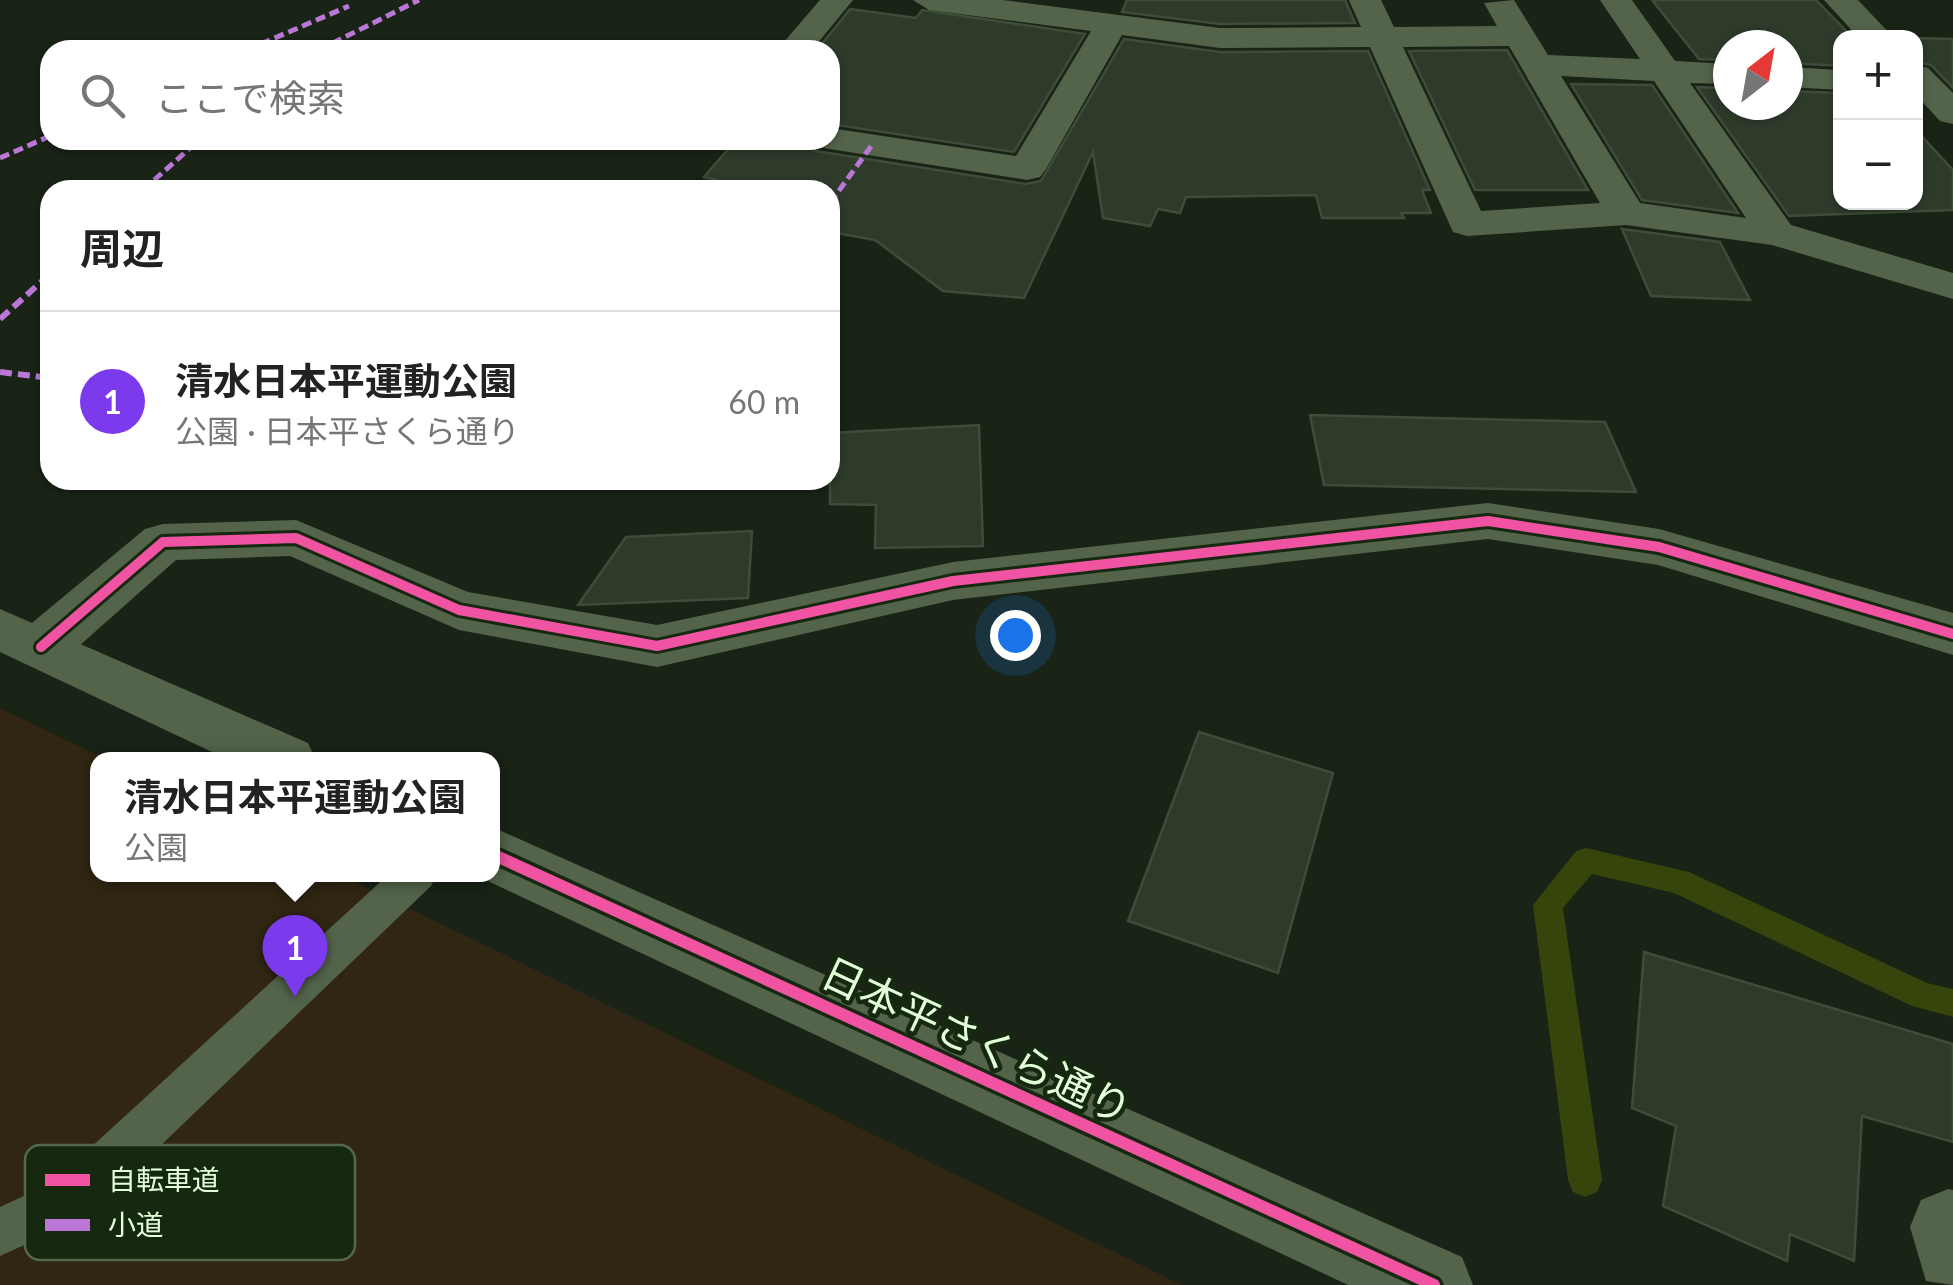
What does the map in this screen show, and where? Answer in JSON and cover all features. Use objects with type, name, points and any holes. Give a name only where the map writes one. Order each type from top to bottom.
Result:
[{"type":"street","points":[[802,40],[836,0]]},
{"type":"street","points":[[929,0],[1220,38],[1382,37],[1529,50],[1662,71],[1713,73]]},
{"type":"street","points":[[1365,0],[1466,224],[1626,213],[1777,234],[1953,286]]},
{"type":"street","points":[[1498,0],[1626,213]]},
{"type":"street","points":[[1616,0],[1777,234]]},
{"type":"street","points":[[1840,0],[1870,30]]},
{"type":"street","points":[[840,141],[1027,169],[1112,24]]},
{"type":"street","points":[[1803,78],[1833,80]]},
{"type":"street","points":[[20,638],[162,542],[296,538],[459,610],[657,646],[953,581],[1488,521],[1659,547],[1953,634]]},
{"type":"street","points":[[20,638],[269,752]]},
{"type":"street","name":"日本平さくら通り","points":[[500,858],[1434,1285]]},
{"type":"street","points":[[1953,1228],[1948,1227],[1953,1254]]},
{"type":"lane","points":[[128,1145],[408,882]]},
{"type":"lane","points":[[0,1232],[25,1220]]},
{"type":"shaded area","points":[[0,708],[91,752],[90,882],[355,882],[1182,1285],[0,1285]]},
{"type":"building","points":[[1127,0],[1345,0],[1355,23],[1220,24],[1122,12]]},
{"type":"building","points":[[1652,0],[1816,0],[1845,30],[1833,30],[1833,66],[1803,64],[1803,30],[1713,30],[1713,59],[1699,59]]},
{"type":"building","points":[[850,9],[916,18],[922,10],[1085,34],[1014,152],[840,126],[840,40],[825,40]]},
{"type":"building","points":[[1923,38],[1953,39],[1953,88],[1931,65],[1923,63]]},
{"type":"building","points":[[1124,39],[1220,52],[1368,51],[1430,190],[1422,190],[1431,213],[1401,213],[1404,218],[1322,218],[1316,195],[1186,197],[1180,213],[1158,209],[1150,226],[1103,218],[1093,152],[1024,298],[943,291],[875,240],[840,234],[840,180],[704,177],[727,150],[815,150],[1026,184],[1041,181]]},
{"type":"building","points":[[1507,50],[1588,190],[1475,190],[1409,51]]},
{"type":"building","points":[[1571,84],[1652,85],[1738,213],[1642,200]]},
{"type":"building","points":[[1697,87],[1713,88],[1713,109]]},
{"type":"building","points":[[1803,92],[1833,93],[1833,210],[1923,210],[1923,138],[1953,170],[1953,210],[1789,216],[1721,120],[1803,120]]},
{"type":"building","points":[[1622,229],[1720,242],[1750,300],[1651,296]]},
{"type":"building","points":[[1310,415],[1605,422],[1636,492],[1324,485]]},
{"type":"building","points":[[979,425],[983,546],[875,548],[876,505],[830,504],[830,490],[840,490],[840,432]]},
{"type":"building","points":[[752,531],[748,598],[578,605],[626,537]]},
{"type":"building","points":[[1199,732],[1333,773],[1278,973],[1128,921]]},
{"type":"building","points":[[1644,952],[1953,1044],[1953,1142],[1862,1116],[1854,1261],[1790,1234],[1787,1261],[1663,1206],[1676,1126],[1632,1108]]},
{"type":"waterway","points":[[1585,1180],[1548,905],[1586,860],[1679,881],[1923,996],[1953,1003]]},
{"type":"marked path","points":[[339,40],[419,0]]},
{"type":"marked path","points":[[270,40],[349,6]]},
{"type":"marked path","points":[[0,158],[40,140]]},
{"type":"marked path","points":[[840,189],[872,145]]},
{"type":"marked path","points":[[154,180],[188,150]]},
{"type":"marked path","points":[[0,319],[40,283]]},
{"type":"marked path","points":[[0,372],[40,377]]},
{"type":"cycle path","points":[[41,647],[163,542],[296,538],[459,610],[657,646],[953,581],[1488,521],[1659,547],[1953,634]]},
{"type":"cycle path","points":[[500,858],[1434,1285]]},
{"type":"place","name":"清水日本平運動公園","points":[[295,997]]}]
